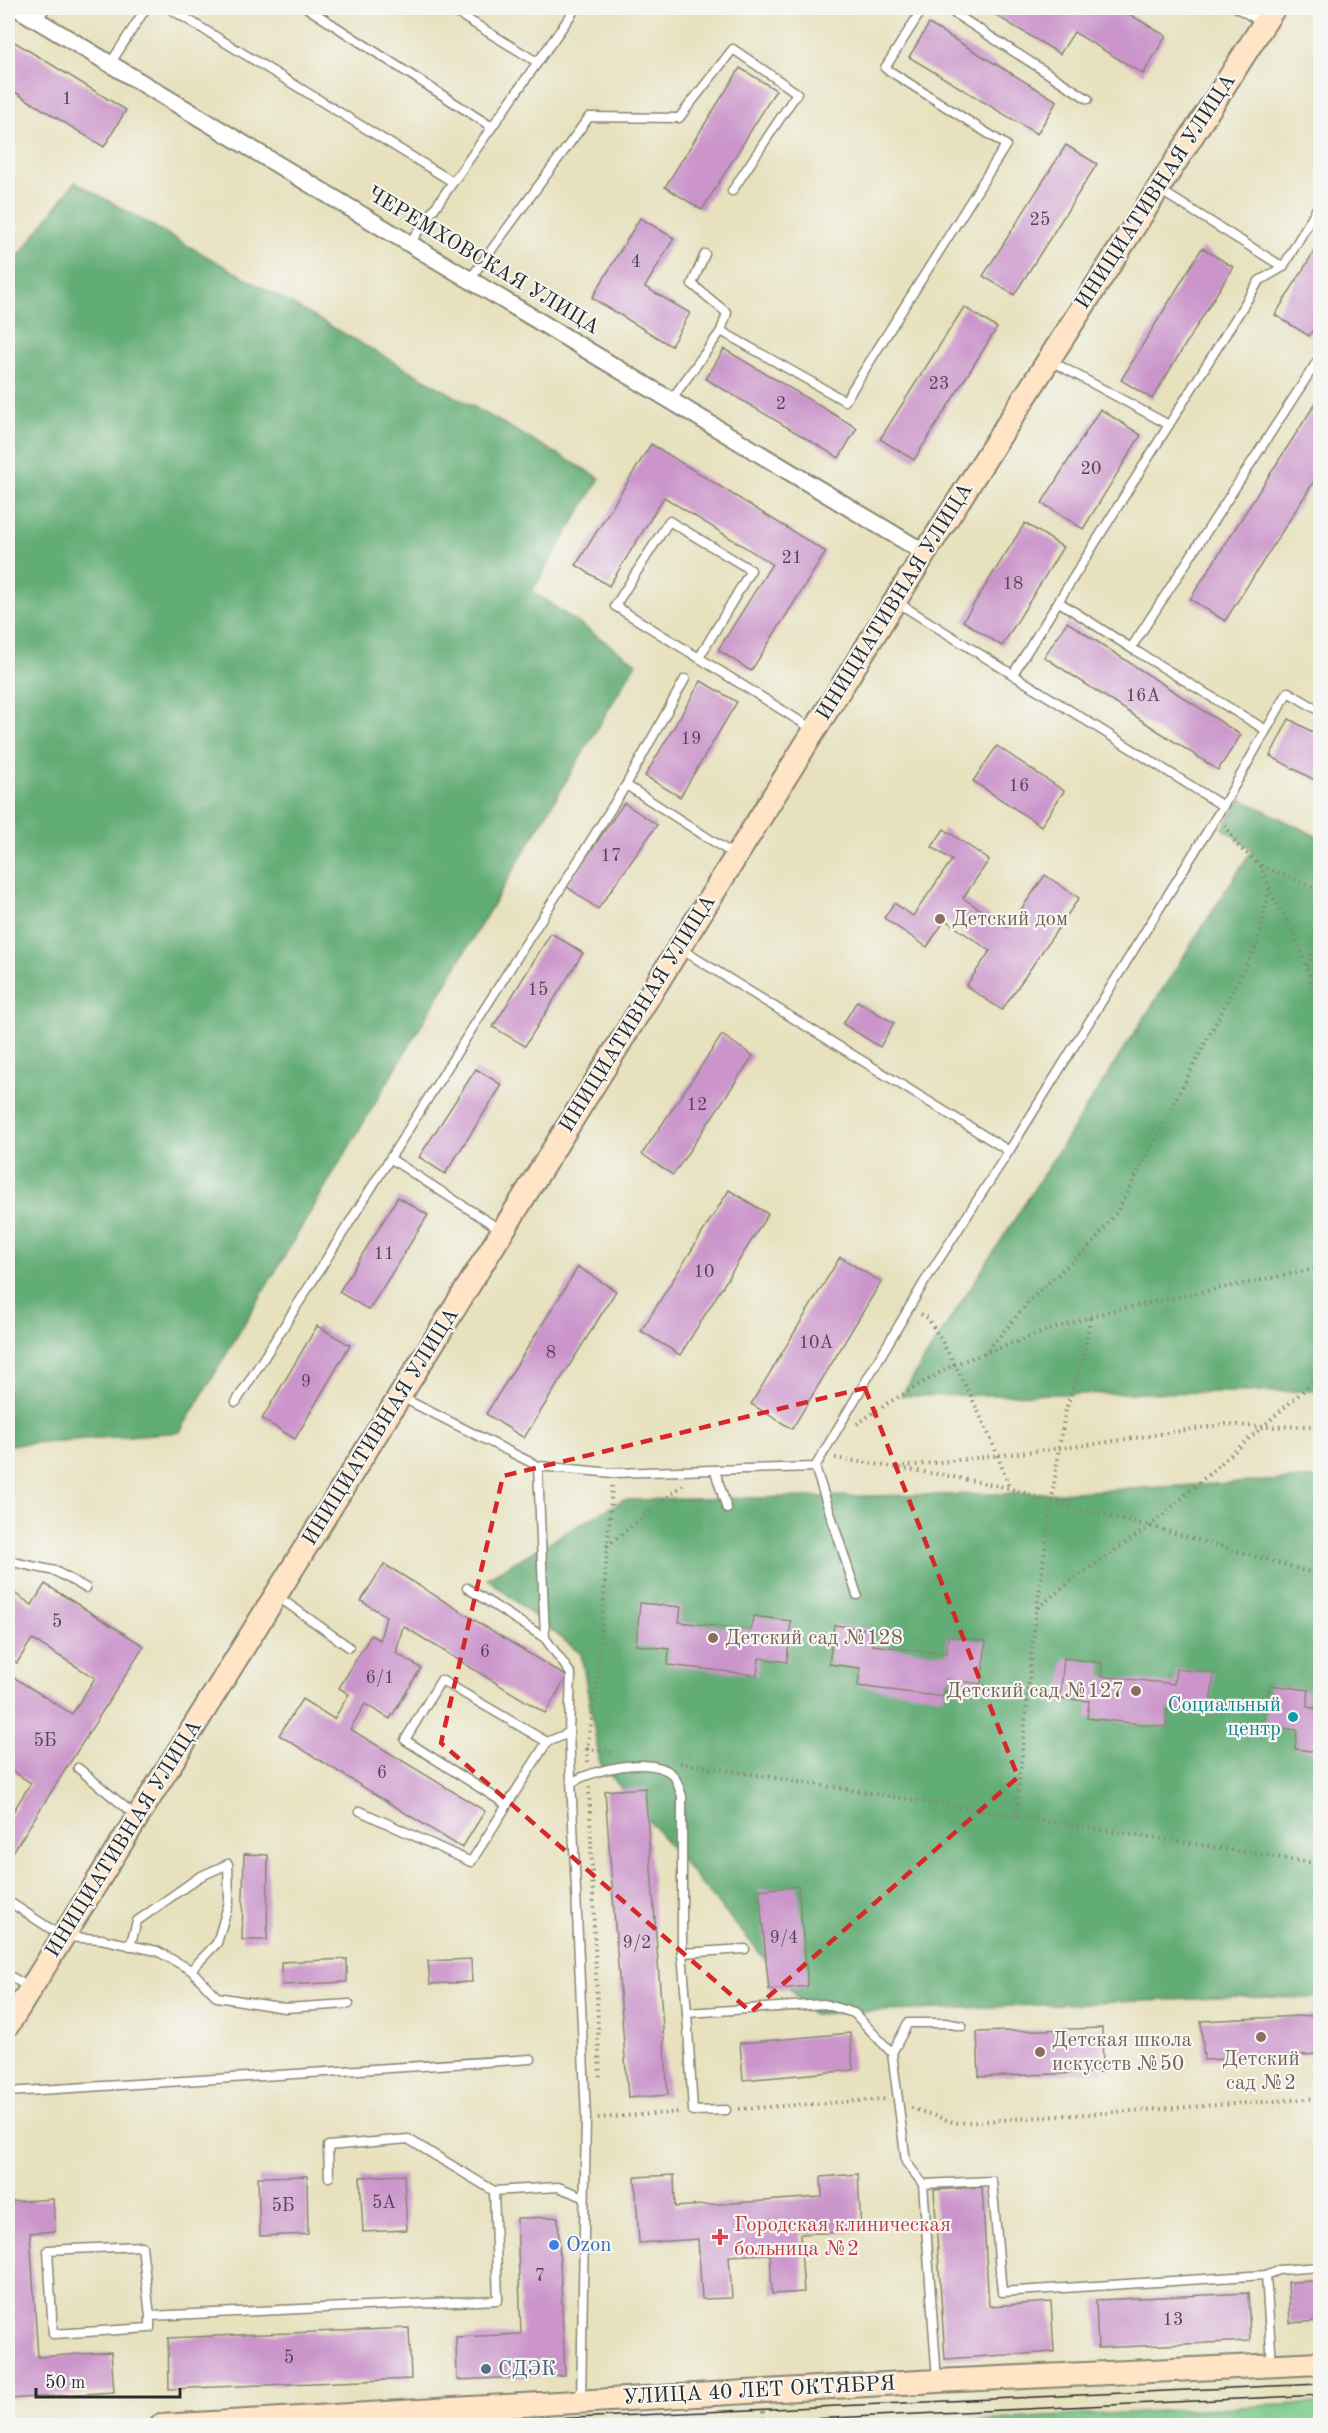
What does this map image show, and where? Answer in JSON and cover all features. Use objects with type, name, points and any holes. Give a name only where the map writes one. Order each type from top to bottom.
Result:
[{"type":"main road","name":"ИНИЦИАТИВНАЯ УЛИЦА","points":[[8,2025],[925,553],[1269,16]]},
{"type":"main road","name":"УЛИЦА 40 ЛЕТ ОКТЯБРЯ","points":[[161,2426],[937,2381],[1320,2363]]},
{"type":"street","name":"ЧЕРЕМХОВСКАЯ УЛИЦА","points":[[17,8],[42,14],[110,64],[925,553]]},
{"type":"lane","points":[[110,64],[146,8]]},
{"type":"lane","points":[[169,8],[453,182]]},
{"type":"lane","points":[[307,8],[492,127]]},
{"type":"lane","points":[[449,8],[537,63]]},
{"type":"lane","points":[[410,243],[576,8]]},
{"type":"lane","points":[[721,331],[845,401],[1006,146],[885,68],[923,8]]},
{"type":"lane","points":[[946,8],[1088,99]]},
{"type":"lane","points":[[1237,8],[1269,16]]},
{"type":"lane","points":[[470,279],[589,117],[680,118],[733,49],[797,93],[732,192]]},
{"type":"lane","points":[[1158,189],[1282,267]]},
{"type":"lane","points":[[1013,674],[1260,281],[1282,267],[1320,203]]},
{"type":"lane","points":[[671,400],[721,331],[727,313],[692,284],[705,255]]},
{"type":"lane","points":[[1131,648],[1320,357]]},
{"type":"lane","points":[[1049,359],[1169,425]]},
{"type":"lane","points":[[699,658],[751,570],[669,521],[615,606],[815,730]]},
{"type":"lane","points":[[895,601],[1013,674],[1221,810]]},
{"type":"lane","points":[[1059,602],[1266,730]]},
{"type":"lane","points":[[236,1402],[626,785],[685,679]]},
{"type":"lane","points":[[857,1595],[815,1467],[909,1309],[1221,810],[1288,692],[1320,711]]},
{"type":"lane","points":[[626,785],[736,856]]},
{"type":"lane","points":[[679,948],[1009,1150]]},
{"type":"lane","points":[[391,1159],[502,1231]]},
{"type":"lane","points":[[401,1397],[538,1466],[613,1473],[815,1467]]},
{"type":"lane","points":[[538,1466],[545,1638]]},
{"type":"lane","points":[[715,1471],[727,1509]]},
{"type":"lane","points":[[8,1561],[55,1571],[86,1588]]},
{"type":"lane","points":[[467,1588],[545,1638],[571,1674],[569,1732],[586,2118],[581,2402]]},
{"type":"lane","points":[[276,1596],[349,1647]]},
{"type":"lane","points":[[507,1805],[405,1740],[441,1680],[547,1742]]},
{"type":"lane","points":[[360,1811],[471,1862],[547,1742],[569,1732]]},
{"type":"lane","points":[[572,1782],[588,1774],[630,1766],[656,1765],[674,1775],[682,1796],[682,1953],[693,2111],[726,2110]]},
{"type":"lane","points":[[78,1768],[138,1817]]},
{"type":"lane","points":[[130,1946],[136,1921],[198,1878],[228,1864],[229,1902],[217,1943],[191,1970]]},
{"type":"lane","points":[[9,1904],[63,1937],[101,1939],[157,1951],[191,1970],[217,1997],[285,2008],[349,2004]]},
{"type":"lane","points":[[682,1953],[745,1949]]},
{"type":"lane","points":[[8,1975],[31,1988]]},
{"type":"lane","points":[[687,2013],[824,2004],[854,2013],[892,2053],[900,2101],[906,2162],[923,2184],[937,2381]]},
{"type":"lane","points":[[892,2053],[908,2023],[945,2023],[962,2026]]},
{"type":"lane","points":[[8,2092],[531,2059]]},
{"type":"lane","points":[[329,2177],[328,2146],[408,2139],[494,2191],[558,2187],[584,2197]]},
{"type":"lane","points":[[923,2184],[992,2181],[1002,2292],[1266,2276],[1279,2270],[1320,2267]]},
{"type":"lane","points":[[150,2316],[498,2300],[494,2191]]},
{"type":"lane","points":[[142,2246],[150,2316],[150,2328],[53,2334],[48,2250],[142,2246]]},
{"type":"lane","points":[[1266,2276],[1272,2365]]},
{"type":"path","points":[[1221,810],[1237,845],[1261,866],[1320,890]]},
{"type":"path","points":[[1261,866],[1269,888],[1297,939],[1320,1019]]},
{"type":"path","points":[[984,1354],[1037,1293],[1093,1243],[1118,1212],[1258,942],[1269,888]]},
{"type":"path","points":[[1306,967],[1320,934]]},
{"type":"path","points":[[829,1443],[888,1403],[953,1365],[1110,1311],[1320,1268]]},
{"type":"path","points":[[909,1309],[928,1318],[998,1456],[1009,1488]]},
{"type":"path","points":[[1016,1816],[1036,1609],[1044,1564],[1050,1502],[1066,1409],[1084,1357],[1090,1318]]},
{"type":"path","points":[[1036,1609],[1075,1578],[1150,1526],[1320,1376]]},
{"type":"path","points":[[892,1468],[1227,1425],[1320,1426]]},
{"type":"path","points":[[822,1455],[1009,1488],[1050,1502],[1150,1526],[1320,1575]]},
{"type":"path","points":[[607,1546],[699,1472]]},
{"type":"path","points":[[613,1473],[598,1675],[587,1749],[622,1754]]},
{"type":"path","points":[[669,1761],[1320,1864]]},
{"type":"path","points":[[588,1774],[600,2082]]},
{"type":"path","points":[[726,2110],[900,2101],[956,2123],[1320,2098]]},
{"type":"path","points":[[601,2106],[601,2118]]},
{"type":"path","points":[[586,2118],[693,2111]]},
{"type":"highlighted area","points":[[865,1388],[1018,1777],[751,2012],[441,1743],[503,1476]]},
{"type":"green space","points":[[75,182],[600,478],[532,591],[636,663],[180,1432],[8,1445],[8,270]]},
{"type":"green space","points":[[1241,799],[1320,838],[1320,1391],[901,1396],[1252,850],[1223,828]]},
{"type":"green space","points":[[1320,1478],[1320,1998],[1244,1997],[811,2014],[600,1763],[581,1654],[487,1578],[623,1500],[1056,1493]]},
{"type":"green space","points":[[1320,2403],[1320,2425],[895,2425]]},
{"type":"building","points":[[984,8],[1119,8],[1166,36],[1143,74],[1074,32],[1060,54]]},
{"type":"building","points":[[929,24],[1057,101],[1037,134],[909,57]]},
{"type":"building","points":[[8,38],[126,110],[104,147],[8,88]]},
{"type":"building","points":[[740,68],[776,90],[702,210],[665,187]]},
{"type":"building","points":[[1066,145],[1097,164],[1014,295],[983,276]]},
{"type":"building","points":[[640,218],[674,238],[645,287],[690,313],[671,346],[592,298]]},
{"type":"building","points":[[1320,242],[1320,318],[1309,336],[1275,315]]},
{"type":"building","points":[[1202,248],[1233,267],[1152,399],[1121,380]]},
{"type":"building","points":[[964,307],[997,328],[914,460],[880,439]]},
{"type":"building","points":[[724,349],[857,428],[839,458],[706,379]]},
{"type":"building","points":[[1320,396],[1320,472],[1225,621],[1190,599]]},
{"type":"building","points":[[1100,409],[1141,435],[1083,529],[1042,503]]},
{"type":"building","points":[[651,444],[826,552],[751,671],[718,650],[772,564],[664,497],[609,586],[576,565]]},
{"type":"building","points":[[1025,523],[1063,547],[1002,646],[963,621]]},
{"type":"building","points":[[1067,622],[1241,735],[1218,770],[1044,657]]},
{"type":"building","points":[[701,681],[737,702],[680,797],[645,776]]},
{"type":"building","points":[[1289,719],[1320,736],[1320,783],[1270,756]]},
{"type":"building","points":[[997,746],[1064,791],[1041,826],[973,781]]},
{"type":"building","points":[[624,803],[657,825],[598,909],[566,886]]},
{"type":"building","name":"Детский дом","points":[[944,829],[989,860],[963,898],[1008,928],[1045,875],[1079,898],[1002,1010],[966,986],[990,951],[945,920],[927,947],[884,918],[894,903],[913,916],[952,860],[932,847]]},
{"type":"building","points":[[551,933],[583,953],[525,1046],[493,1027]]},
{"type":"building","points":[[857,1001],[894,1023],[880,1047],[843,1024]]},
{"type":"building","points":[[722,1035],[753,1056],[673,1175],[642,1154]]},
{"type":"building","points":[[476,1069],[502,1085],[445,1174],[419,1157]]},
{"type":"building","points":[[729,1190],[768,1214],[680,1355],[641,1331]]},
{"type":"building","points":[[398,1197],[428,1215],[369,1310],[339,1292]]},
{"type":"building","points":[[840,1257],[881,1282],[792,1429],[751,1404]]},
{"type":"building","points":[[578,1267],[616,1291],[524,1438],[486,1414]]},
{"type":"building","points":[[317,1326],[350,1345],[295,1439],[262,1419]]},
{"type":"building","points":[[384,1564],[567,1677],[545,1713],[403,1626],[396,1653],[421,1668],[390,1719],[365,1704],[350,1729],[485,1811],[462,1848],[279,1735],[302,1699],[334,1719],[349,1694],[339,1688],[371,1635],[380,1640],[386,1616],[361,1601]]},
{"type":"building","points":[[45,1584],[144,1646],[8,1860],[8,1817],[31,1783],[8,1768],[8,1679],[10,1675],[72,1714],[95,1678],[32,1639],[17,1663],[8,1657],[8,1589],[32,1605]]},
{"type":"building","name":"Детский сад №128","points":[[640,1603],[681,1607],[679,1622],[751,1630],[753,1616],[791,1621],[787,1662],[759,1658],[757,1675],[668,1665],[669,1649],[636,1645]]},
{"type":"building","points":[[834,1625],[874,1630],[872,1645],[946,1654],[948,1636],[986,1641],[981,1684],[946,1679],[944,1697],[858,1686],[860,1668],[829,1664]]},
{"type":"building","name":"Детский сад №127","points":[[1064,1658],[1102,1663],[1101,1676],[1174,1684],[1176,1669],[1214,1673],[1209,1715],[1167,1710],[1166,1727],[1087,1718],[1089,1701],[1060,1698]]},
{"type":"building","name":"Социальный центр","points":[[1270,1685],[1309,1690],[1307,1707],[1320,1709],[1320,1752],[1295,1749],[1297,1730],[1264,1726]]},
{"type":"building","points":[[645,1788],[668,2095],[628,2098],[605,1791]]},
{"type":"building","points":[[244,1854],[268,1855],[267,1940],[242,1940]]},
{"type":"building","points":[[798,1886],[808,1986],[769,1990],[759,1890]]},
{"type":"building","points":[[347,1959],[347,1982],[282,1985],[281,1962]]},
{"type":"building","points":[[471,1959],[472,1982],[430,1984],[428,1961]]},
{"type":"building","name":"Детский сад №2","points":[[1320,2015],[1320,2054],[1204,2060],[1201,2021]]},
{"type":"building","name":"Детская школа искусств №50","points":[[1102,2028],[1103,2072],[979,2077],[977,2032]]},
{"type":"building","points":[[850,2033],[853,2070],[743,2080],[740,2043]]},
{"type":"building","name":"Городская клиническая больница №2","points":[[858,2174],[861,2231],[800,2234],[804,2292],[772,2294],[770,2254],[729,2256],[732,2298],[702,2299],[698,2239],[639,2243],[635,2177],[674,2175],[675,2207],[822,2197],[821,2177]]},
{"type":"building","points":[[404,2175],[407,2230],[363,2232],[360,2177]]},
{"type":"building","points":[[307,2176],[308,2234],[260,2236],[258,2177]]},
{"type":"building","points":[[982,2187],[989,2306],[1051,2302],[1054,2352],[945,2359],[934,2190]]},
{"type":"building","points":[[53,2199],[55,2231],[30,2233],[38,2357],[111,2352],[114,2392],[8,2399],[8,2202]]},
{"type":"building","points":[[558,2217],[565,2375],[457,2380],[456,2337],[521,2334],[517,2218]]},
{"type":"building","points":[[1320,2281],[1320,2321],[1290,2323],[1288,2282]]},
{"type":"building","points":[[1248,2293],[1250,2341],[1098,2348],[1096,2300]]},
{"type":"building","points":[[409,2328],[411,2379],[169,2389],[168,2338]]},
{"type":"tram line","points":[[398,2426],[1320,2384]]},
{"type":"tram line","points":[[662,2426],[1320,2395]]},
{"type":"place","name":"Детский дом","points":[[940,919]]},
{"type":"place","name":"Детский сад №128","points":[[713,1638]]},
{"type":"place","name":"Детский сад №127","points":[[1136,1691]]},
{"type":"place","name":"Социальный центр","points":[[1293,1717]]},
{"type":"place","name":"Детский сад №2","points":[[1261,2037]]},
{"type":"place","name":"Детская школа искусств №50","points":[[1040,2052]]},
{"type":"place","name":"Городская клиническая больница №2","points":[[720,2237]]},
{"type":"place","name":"Ozon","points":[[554,2245]]},
{"type":"place","name":"СДЭК","points":[[486,2369]]}]
